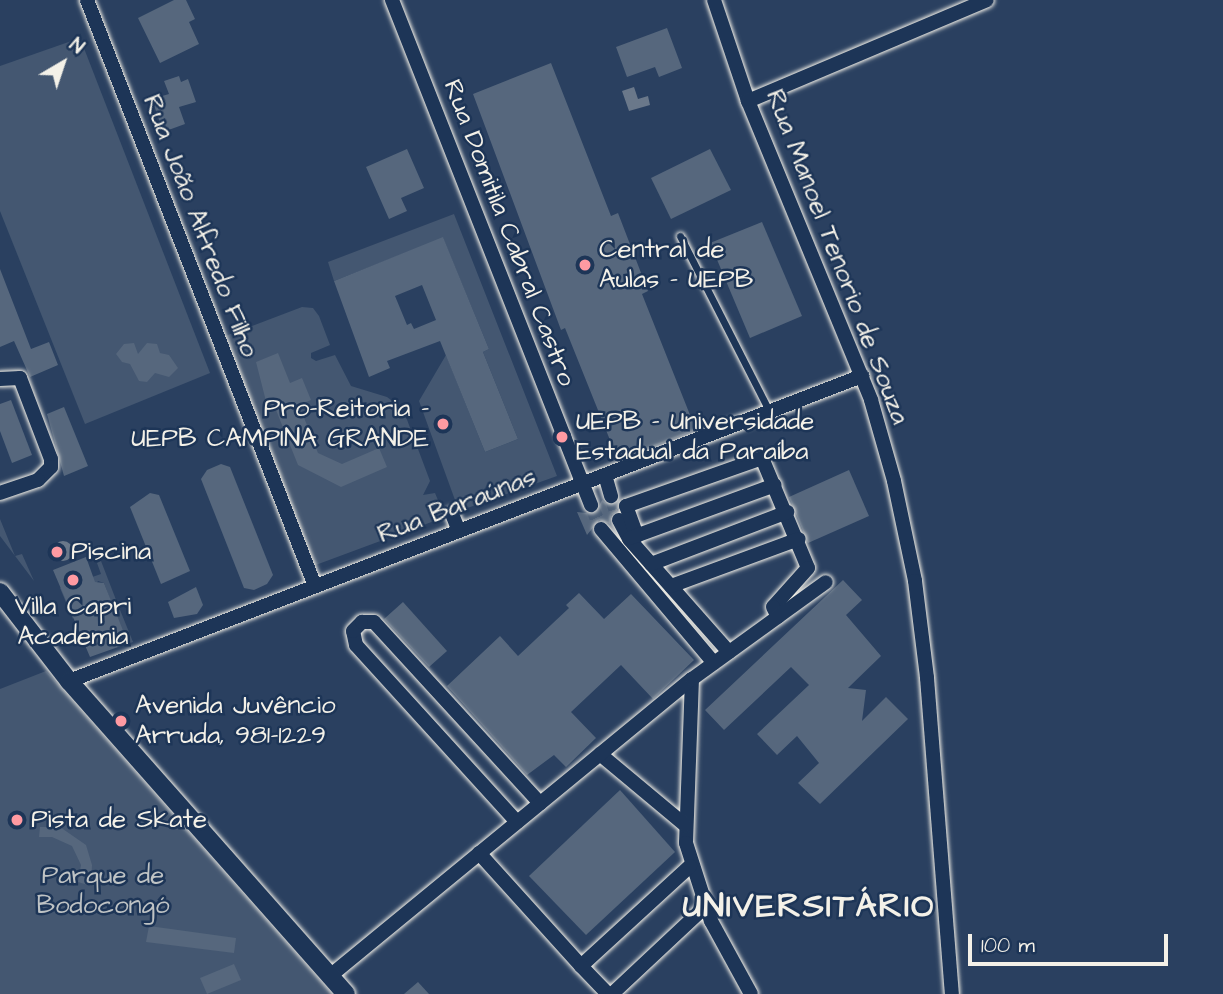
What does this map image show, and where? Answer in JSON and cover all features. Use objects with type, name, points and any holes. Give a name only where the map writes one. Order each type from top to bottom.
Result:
[{"type":"street","name":"Rua João Alfredo Filho","points":[[87,0],[315,586]]},
{"type":"street","name":"Rua Domitila Cabral Castro","points":[[392,0],[591,505]]},
{"type":"street","name":"Rua Manoel Tenorio de Souza","points":[[714,0],[748,101],[862,376],[894,481],[915,581],[927,678],[952,994]]},
{"type":"street","points":[[748,101],[987,0]]},
{"type":"street","name":"Rua Baraúnas","points":[[69,681],[862,376]]},
{"type":"street","points":[[0,379],[20,378],[51,460],[51,467],[38,480],[0,493]]},
{"type":"street","points":[[633,537],[626,506],[760,458],[799,539],[808,568],[773,607],[778,617]]},
{"type":"street","points":[[605,475],[611,496]]},
{"type":"street","points":[[633,537],[775,485]]},
{"type":"street","points":[[650,564],[787,512]]},
{"type":"street","points":[[453,514],[459,531]]},
{"type":"street","points":[[714,663],[602,531],[620,522],[650,564],[729,652]]},
{"type":"street","points":[[671,586],[799,539]]},
{"type":"street","points":[[330,976],[692,679],[826,582]]},
{"type":"street","points":[[0,592],[69,681],[346,994]]},
{"type":"street","points":[[517,822],[356,645],[353,631],[362,622],[370,620],[379,628],[540,803]]},
{"type":"street","points":[[692,679],[685,825],[690,866],[705,907],[751,994]]},
{"type":"street","points":[[600,754],[685,825]]},
{"type":"street","points":[[479,853],[610,994],[705,907]]},
{"type":"street","points":[[582,966],[690,866]]},
{"type":"lane","points":[[680,236],[769,411]]},
{"type":"green space","points":[[80,38],[210,373],[85,424],[0,211],[0,66]]},
{"type":"green space","points":[[454,214],[557,476],[459,511],[419,401],[446,355],[485,452],[518,439],[483,352],[489,349],[443,238],[334,281],[328,262]]},
{"type":"green space","points":[[302,307],[313,308],[319,316],[330,345],[311,353],[311,358],[316,361],[335,355],[351,386],[387,397],[403,409],[430,481],[423,495],[435,493],[445,517],[313,566],[220,338]]},
{"type":"green space","points":[[0,519],[15,556],[0,536]]},
{"type":"green space","points":[[22,554],[34,581],[15,556]]},
{"type":"green space","points":[[101,561],[118,605],[113,607],[104,583],[98,581],[73,619],[60,588],[101,574],[97,563]]},
{"type":"green space","points":[[120,610],[133,642],[121,646],[115,612]]},
{"type":"green space","name":"Parque de Bodocongó","points":[[46,671],[332,994],[0,994],[0,689]]},
{"type":"shaded area","points":[[634,87],[638,99],[648,96],[650,105],[629,111],[622,91]]},
{"type":"shaded area","name":"Piscina","points":[[63,541],[70,544],[73,551],[70,558],[63,561],[56,558],[53,551],[56,544]]},
{"type":"building","points":[[174,0],[186,0],[195,19],[189,22],[199,44],[160,63],[138,18]]},
{"type":"building","points":[[667,28],[682,68],[659,77],[655,67],[627,77],[616,47]]},
{"type":"building","name":"Central de Aulas - UEPB","points":[[551,63],[611,216],[618,213],[648,291],[642,294],[696,430],[618,460],[565,328],[561,330],[473,94]]},
{"type":"building","points":[[179,76],[181,82],[188,79],[196,102],[179,107],[185,124],[163,132],[152,99],[169,94],[164,81]]},
{"type":"building","points":[[407,149],[424,188],[401,198],[407,211],[389,219],[366,167]]},
{"type":"building","points":[[710,149],[731,190],[671,219],[651,178]]},
{"type":"building","points":[[762,222],[802,316],[750,338],[710,243]]},
{"type":"building","points":[[443,237],[489,349],[483,352],[518,439],[485,452],[440,341],[387,361],[390,368],[369,377],[334,281]],"holes":[[[422,285],[436,320],[414,329],[411,323],[407,325],[395,296]]]},
{"type":"building","points":[[0,269],[31,349],[49,342],[58,365],[30,377],[14,341],[0,347]]},
{"type":"building","points":[[134,343],[138,354],[147,343],[157,344],[160,353],[169,355],[178,368],[169,377],[155,373],[147,382],[139,381],[130,364],[122,362],[116,354],[124,344]]},
{"type":"building","points":[[278,353],[290,383],[302,378],[311,400],[299,405],[318,453],[342,464],[379,448],[387,467],[341,487],[298,465],[276,410],[269,413],[256,362]]},
{"type":"building","points":[[11,400],[32,455],[12,463],[0,431],[0,404]]},
{"type":"building","points":[[64,407],[88,466],[64,476],[47,414]]},
{"type":"building","points":[[221,464],[230,467],[273,575],[267,584],[254,590],[244,588],[201,479],[207,470]]},
{"type":"building","points":[[849,470],[869,516],[808,543],[789,497]]},
{"type":"building","points":[[150,493],[159,495],[190,571],[161,584],[130,507]]},
{"type":"building","points":[[602,500],[608,505],[617,503],[617,511],[611,515],[610,524],[599,520],[587,535],[577,512],[595,514]]},
{"type":"building","points":[[86,557],[95,582],[104,583],[126,638],[121,646],[90,657],[53,570]]},
{"type":"building","points":[[843,580],[862,600],[846,615],[881,656],[848,688],[866,690],[862,721],[886,697],[908,719],[820,804],[798,783],[819,763],[797,736],[777,755],[757,734],[809,685],[791,667],[724,730],[705,710]]},
{"type":"building","points":[[196,587],[203,605],[197,614],[174,618],[168,602]]},
{"type":"building","points":[[579,593],[604,619],[631,594],[694,660],[653,699],[621,665],[571,712],[596,738],[566,767],[554,755],[527,775],[447,686],[500,636],[518,656],[569,608],[566,605]]},
{"type":"building","points":[[403,602],[447,651],[429,667],[384,619]]},
{"type":"building","points":[[620,790],[675,852],[586,935],[529,876]]},
{"type":"building","points":[[40,827],[60,827],[86,845],[92,865],[91,886],[78,882],[81,865],[72,846],[52,837],[39,837]]},
{"type":"building","points":[[149,926],[236,938],[234,953],[146,942]]},
{"type":"building","points":[[234,964],[241,980],[207,994],[200,978]]},
{"type":"building","points":[[418,982],[429,994],[404,994]]},
{"type":"tunnel","points":[[611,496],[619,520]]},
{"type":"tunnel","points":[[591,505],[601,529]]},
{"type":"place","name":"Central de Aulas - UEPB","points":[[585,265]]},
{"type":"place","name":"Pro-Reitoria - UEPB CAMPINA GRANDE","points":[[443,424]]},
{"type":"place","name":"UEPB - Universidade Estadual da Paraíba","points":[[562,437]]},
{"type":"place","name":"Piscina","points":[[57,552]]},
{"type":"place","name":"Villa Capri Academia","points":[[73,580]]},
{"type":"place","name":"Avenida Juvêncio Arruda, 981-1229","points":[[121,721]]},
{"type":"place","name":"Pista de Skate","points":[[17,820]]},
{"type":"district","name":"UNIVERSITÁRIO","points":[[809,907]]}]
